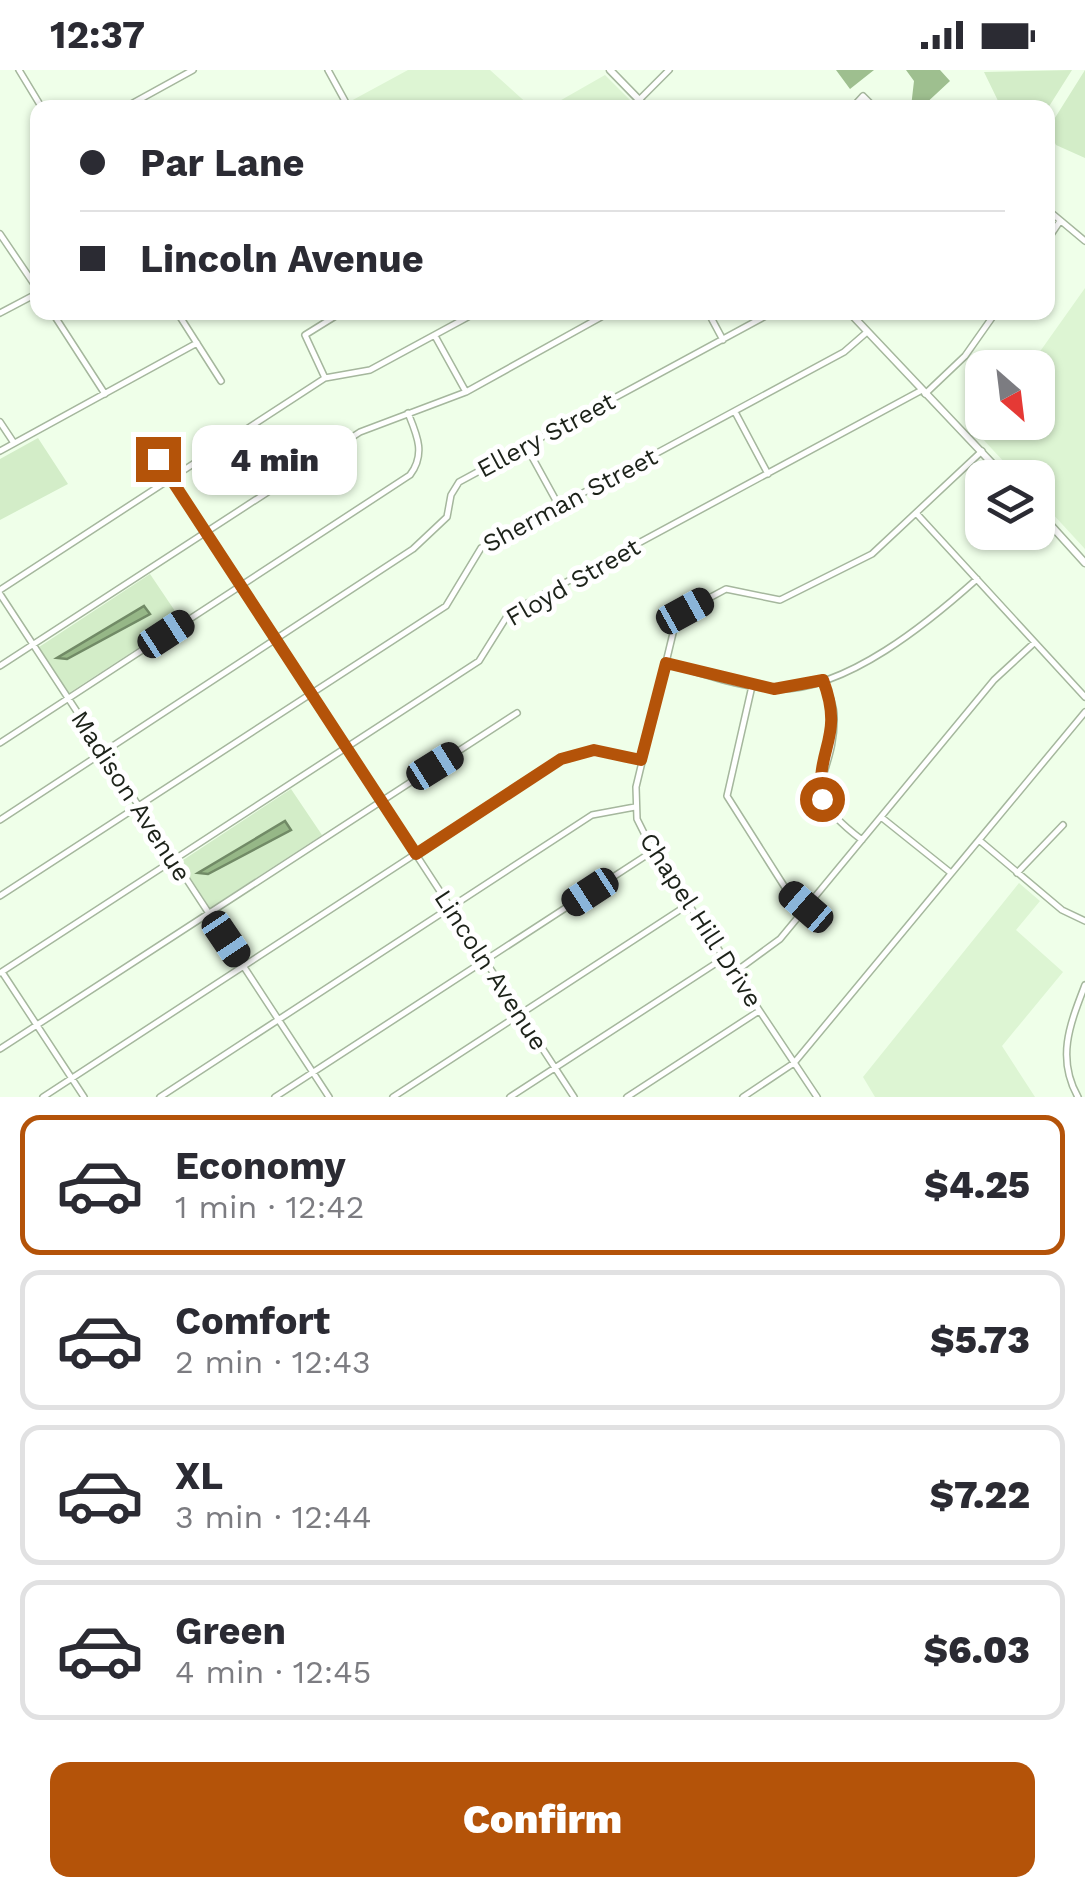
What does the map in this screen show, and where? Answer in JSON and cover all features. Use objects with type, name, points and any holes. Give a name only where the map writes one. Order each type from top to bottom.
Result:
[{"type":"main road","points":[[610,70],[640,100]]},
{"type":"main road","points":[[857,320],[990,460]]},
{"type":"main road","points":[[1055,530],[1085,564]]},
{"type":"street","points":[[19,70],[37,100]]},
{"type":"street","points":[[139,100],[193,70]]},
{"type":"street","points":[[640,100],[669,70]]},
{"type":"street","points":[[329,71],[345,100]]},
{"type":"street","points":[[1055,216],[1085,241]]},
{"type":"street","points":[[1055,228],[1060,220]]},
{"type":"street","points":[[0,234],[30,280]]},
{"type":"street","points":[[0,313],[30,296]]},
{"type":"street","points":[[57,320],[105,394]]},
{"type":"street","points":[[183,320],[222,381]]},
{"type":"street","points":[[325,378],[305,334],[329,320]]},
{"type":"street","points":[[0,592],[325,378],[370,370],[463,320]]},
{"type":"street","points":[[0,666],[360,432],[466,392],[596,320]]},
{"type":"street","points":[[712,320],[723,340]]},
{"type":"street","name":"Ellery Street","points":[[0,820],[413,550],[447,518],[450,495],[459,482],[758,320]]},
{"type":"street","name":"Floyd Street","points":[[1,971],[485,655],[499,624],[510,613],[924,392],[965,356],[990,320]]},
{"type":"street","name":"Sherman Street","points":[[0,896],[446,606],[474,552],[844,352],[868,332]]},
{"type":"street","points":[[435,336],[466,392]]},
{"type":"street","points":[[0,450],[198,343]]},
{"type":"street","points":[[735,412],[768,474]]},
{"type":"street","points":[[0,744],[410,475],[416,467],[420,446],[408,413]]},
{"type":"street","points":[[0,422],[14,443]]},
{"type":"street","name":"Lincoln Avenue","points":[[146,440],[574,1097]]},
{"type":"street","points":[[526,446],[559,506]]},
{"type":"street","name":"Chapel Hill Drive","points":[[817,1097],[654,851],[635,806],[641,760],[674,629],[685,611],[726,589],[773,600],[790,598],[872,554],[982,451]]},
{"type":"street","points":[[916,512],[1085,698]]},
{"type":"street","points":[[666,663],[752,686],[786,689],[823,680],[921,629],[977,579]]},
{"type":"street","name":"Madison Avenue","points":[[0,592],[329,1097]]},
{"type":"street","points":[[734,972],[771,947],[1005,668],[1034,643]]},
{"type":"street","points":[[823,680],[835,720],[822,772],[822,799],[834,819],[862,840]]},
{"type":"street","points":[[752,686],[728,796],[786,889],[806,907]]},
{"type":"street","points":[[743,1097],[794,1063],[1085,712]]},
{"type":"street","points":[[0,1049],[517,713]]},
{"type":"street","points":[[43,1097],[561,759],[594,750],[641,760]]},
{"type":"street","points":[[160,1097],[592,815],[635,806]]},
{"type":"street","points":[[881,817],[950,874]]},
{"type":"street","points":[[1017,873],[1063,825]]},
{"type":"street","points":[[979,840],[1062,910],[1085,921]]},
{"type":"street","points":[[275,1097],[654,851]]},
{"type":"street","points":[[393,1097],[689,904]]},
{"type":"street","points":[[510,1097],[724,958]]},
{"type":"street","points":[[1,971],[84,1097]]},
{"type":"street","points":[[1078,1097],[1070,1081],[1065,1046],[1085,984]]},
{"type":"street","points":[[628,1097],[759,1010]]},
{"type":"shaded area","points":[[408,70],[490,70],[523,100],[353,100]]},
{"type":"shaded area","points":[[836,70],[874,70],[850,89]]},
{"type":"shaded area","points":[[906,70],[940,70],[950,81],[930,100],[912,100],[914,81]]},
{"type":"shaded area","points":[[1072,70],[1053,100],[998,100],[984,72]]},
{"type":"shaded area","points":[[1085,70],[1085,158],[1056,145],[1055,118]]},
{"type":"shaded area","points":[[605,75],[630,100],[561,100]]},
{"type":"shaded area","points":[[1085,288],[1085,549],[1055,516],[1055,460],[1002,460],[984,440],[1055,440],[1055,350],[1041,350]]},
{"type":"shaded area","points":[[38,438],[68,484],[0,520],[0,459]]},
{"type":"shaded area","points":[[150,574],[181,620],[69,693],[39,647]]},
{"type":"shaded area","points":[[144,606],[150,614],[67,659],[57,658]]},
{"type":"shaded area","points":[[291,789],[322,835],[210,908],[180,862]]},
{"type":"shaded area","points":[[285,821],[291,830],[208,874],[198,873]]},
{"type":"shaded area","points":[[1019,883],[1040,901],[1016,930],[1063,972],[1002,1046],[1035,1097],[875,1097],[863,1077]]},
{"type":"route","points":[[158,459],[416,854],[561,759],[605,750],[641,760],[666,663],[774,689],[823,680],[835,720],[822,772],[822,799]]}]
